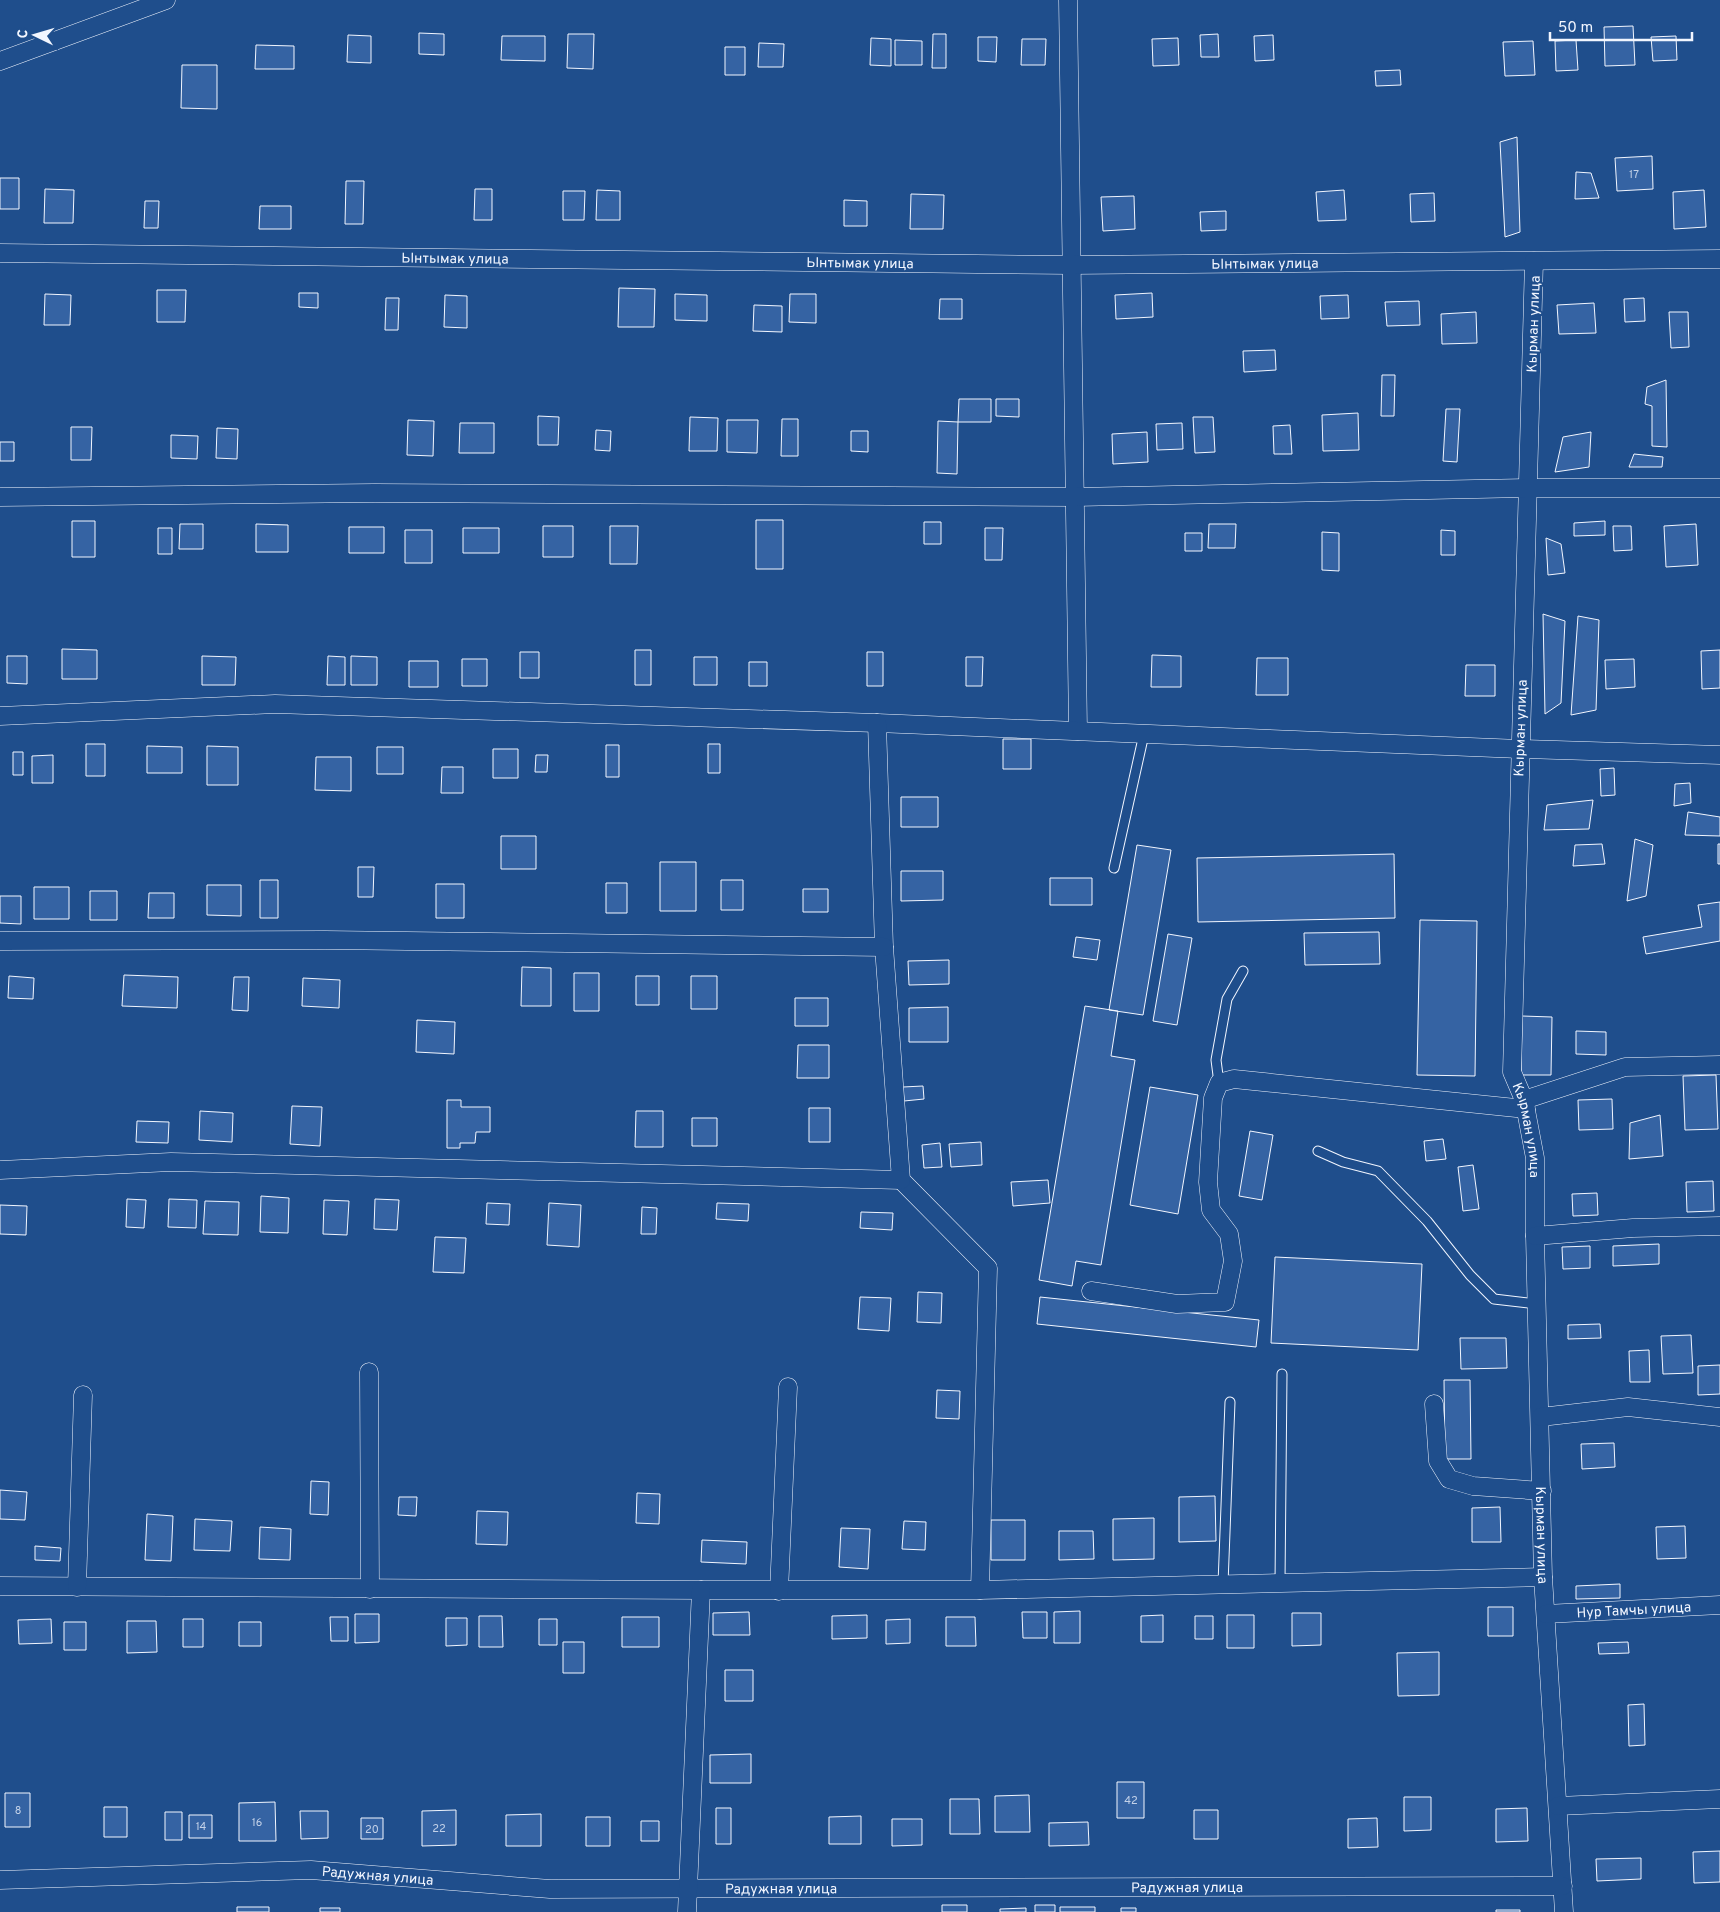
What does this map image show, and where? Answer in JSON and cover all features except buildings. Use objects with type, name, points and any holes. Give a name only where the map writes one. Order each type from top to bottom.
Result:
[{"type":"street","points":[[0,61],[166,0]]},
{"type":"street","points":[[1068,0],[1078,731]]},
{"type":"street","name":"Ынтымак улица","points":[[0,253],[1071,265],[1720,259]]},
{"type":"street","name":"Кырман улица","points":[[1534,261],[1512,1072],[1525,1105],[1534,1158],[1544,1577],[1564,1912]]},
{"type":"street","points":[[0,498],[375,493],[1075,497],[1528,488],[1720,488]]},
{"type":"street","points":[[0,716],[275,704],[877,723],[1520,750],[1720,755]]},
{"type":"street","points":[[877,723],[884,947],[901,1180],[988,1268],[980,1590]]},
{"type":"street","points":[[0,941],[326,940],[884,947]]},
{"type":"street","points":[[1091,1291],[1177,1304],[1225,1302],[1233,1261],[1229,1234],[1211,1210],[1208,1182],[1213,1098],[1219,1083],[1234,1079],[1525,1105],[1625,1067],[1720,1065]]},
{"type":"street","points":[[0,1170],[171,1162],[901,1180]]},
{"type":"street","points":[[1535,1236],[1633,1228],[1720,1226]]},
{"type":"street","points":[[368,1372],[370,1589]]},
{"type":"street","points":[[779,1590],[788,1387]]},
{"type":"street","points":[[77,1587],[83,1395]]},
{"type":"street","points":[[1434,1404],[1438,1461],[1449,1479],[1473,1486],[1542,1491]]},
{"type":"street","points":[[1541,1417],[1628,1408],[1720,1417]]},
{"type":"street","points":[[0,1586],[980,1590],[1544,1577]]},
{"type":"street","points":[[688,1912],[700,1590]]},
{"type":"street","name":"Нур Тамчы улица","points":[[1546,1614],[1720,1606]]},
{"type":"street","points":[[1558,1806],[1720,1798]]},
{"type":"street","name":"Радужная улица","points":[[0,1880],[311,1870],[550,1888],[1563,1886]]},
{"type":"lane","points":[[1114,868],[1144,734]]},
{"type":"lane","points":[[1219,1083],[1216,1060],[1227,999],[1243,971]]},
{"type":"lane","points":[[1318,1151],[1343,1162],[1378,1171],[1426,1221],[1470,1275],[1494,1299],[1537,1304]]},
{"type":"lane","points":[[1280,1583],[1282,1374]]},
{"type":"lane","points":[[1223,1584],[1230,1402]]}]
